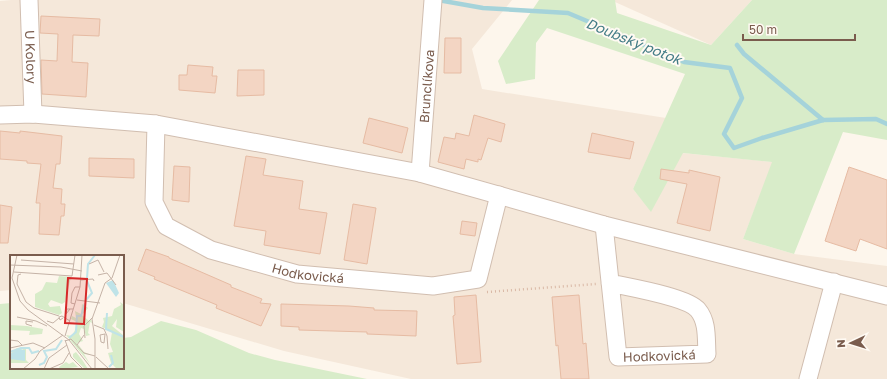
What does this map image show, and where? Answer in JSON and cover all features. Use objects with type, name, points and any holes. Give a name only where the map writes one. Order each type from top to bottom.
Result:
[{"type":"street","name":"U Kolory","points":[[29,0],[32,114]]},
{"type":"street","name":"Brunclíkova","points":[[420,173],[432,6]]},
{"type":"street","points":[[0,115],[32,114],[156,124],[420,173],[604,225],[887,296]]},
{"type":"street","name":"Hodkovická","points":[[156,124],[154,202],[166,226],[211,250],[297,274],[433,286],[478,278]]},
{"type":"street","points":[[478,278],[499,195]]},
{"type":"street","name":"Hodkovická","points":[[604,225],[610,282],[618,357],[707,354],[706,326],[698,309],[684,300],[610,282]]},
{"type":"street","points":[[808,379],[834,282]]},
{"type":"path","points":[[478,278],[486,292],[610,282]]},
{"type":"shaded area","points":[[512,0],[472,49],[482,89],[666,118],[633,189],[651,211],[682,153],[773,162],[743,239],[794,254],[887,266],[887,379],[411,379],[284,351],[124,303],[124,255],[10,255],[10,290],[0,291],[0,1]]},
{"type":"shaded area","points":[[615,0],[752,0],[711,45],[615,2]]},
{"type":"green space","points":[[539,0],[615,0],[617,13],[711,45],[752,0],[887,0],[887,140],[843,132],[794,254],[743,239],[772,162],[683,153],[651,212],[633,189],[685,74],[547,28],[536,43],[535,79],[506,84],[498,61]]},
{"type":"green space","points":[[10,303],[10,369],[124,369],[124,338],[131,337],[161,321],[196,330],[249,353],[275,360],[367,379],[0,379],[0,304]]},
{"type":"building","points":[[41,16],[100,19],[99,36],[73,35],[72,62],[88,63],[86,97],[42,94],[41,60],[57,61],[58,34],[40,33]]},
{"type":"building","points":[[445,38],[461,38],[461,73],[444,73]]},
{"type":"building","points":[[188,65],[213,67],[212,76],[217,76],[215,93],[179,90],[179,75],[187,75]]},
{"type":"building","points":[[238,70],[264,70],[264,95],[237,96]]},
{"type":"building","points":[[474,115],[505,124],[501,142],[488,138],[481,160],[478,159],[478,162],[466,159],[464,169],[438,162],[444,137],[455,139],[456,133],[469,136]]},
{"type":"building","points":[[369,118],[408,128],[402,153],[363,143]]},
{"type":"building","points":[[0,131],[20,133],[20,131],[62,136],[60,164],[56,164],[53,188],[62,189],[61,204],[65,204],[64,216],[61,216],[59,235],[39,234],[40,203],[36,203],[41,164],[27,163],[27,161],[0,159]]},
{"type":"building","points":[[592,133],[634,142],[630,159],[588,152]]},
{"type":"building","points":[[246,156],[266,159],[263,175],[303,181],[299,209],[327,213],[320,254],[264,245],[266,231],[234,226]]},
{"type":"building","points":[[89,158],[134,159],[134,178],[89,176]]},
{"type":"building","points":[[174,166],[190,167],[189,202],[172,200]]},
{"type":"building","points":[[849,167],[887,180],[887,249],[860,239],[856,251],[825,241]]},
{"type":"building","points":[[661,169],[689,173],[689,170],[720,177],[710,231],[677,223],[687,184],[660,179]]},
{"type":"building","points":[[353,204],[376,208],[367,264],[344,260]]},
{"type":"building","points":[[0,205],[12,207],[8,243],[0,243]]},
{"type":"building","points":[[462,221],[477,223],[475,236],[460,234]]},
{"type":"building","points":[[146,249],[169,257],[231,285],[231,287],[262,299],[260,303],[271,304],[261,326],[216,308],[217,305],[154,279],[155,277],[138,270]]},
{"type":"building","points":[[476,295],[481,362],[457,364],[453,316],[455,315],[454,297]]},
{"type":"building","points":[[579,295],[583,344],[586,343],[589,379],[561,379],[558,345],[556,346],[552,297]]},
{"type":"building","points":[[281,304],[349,306],[374,308],[374,310],[417,311],[416,336],[367,334],[367,332],[299,330],[299,327],[281,326]]},
{"type":"waterway","name":"Doubský potok","points":[[438,0],[483,8],[568,13],[684,62],[730,68],[742,98],[724,134],[734,148],[823,120],[876,119],[887,124]]},
{"type":"waterway","points":[[737,45],[744,54],[823,120]]}]
